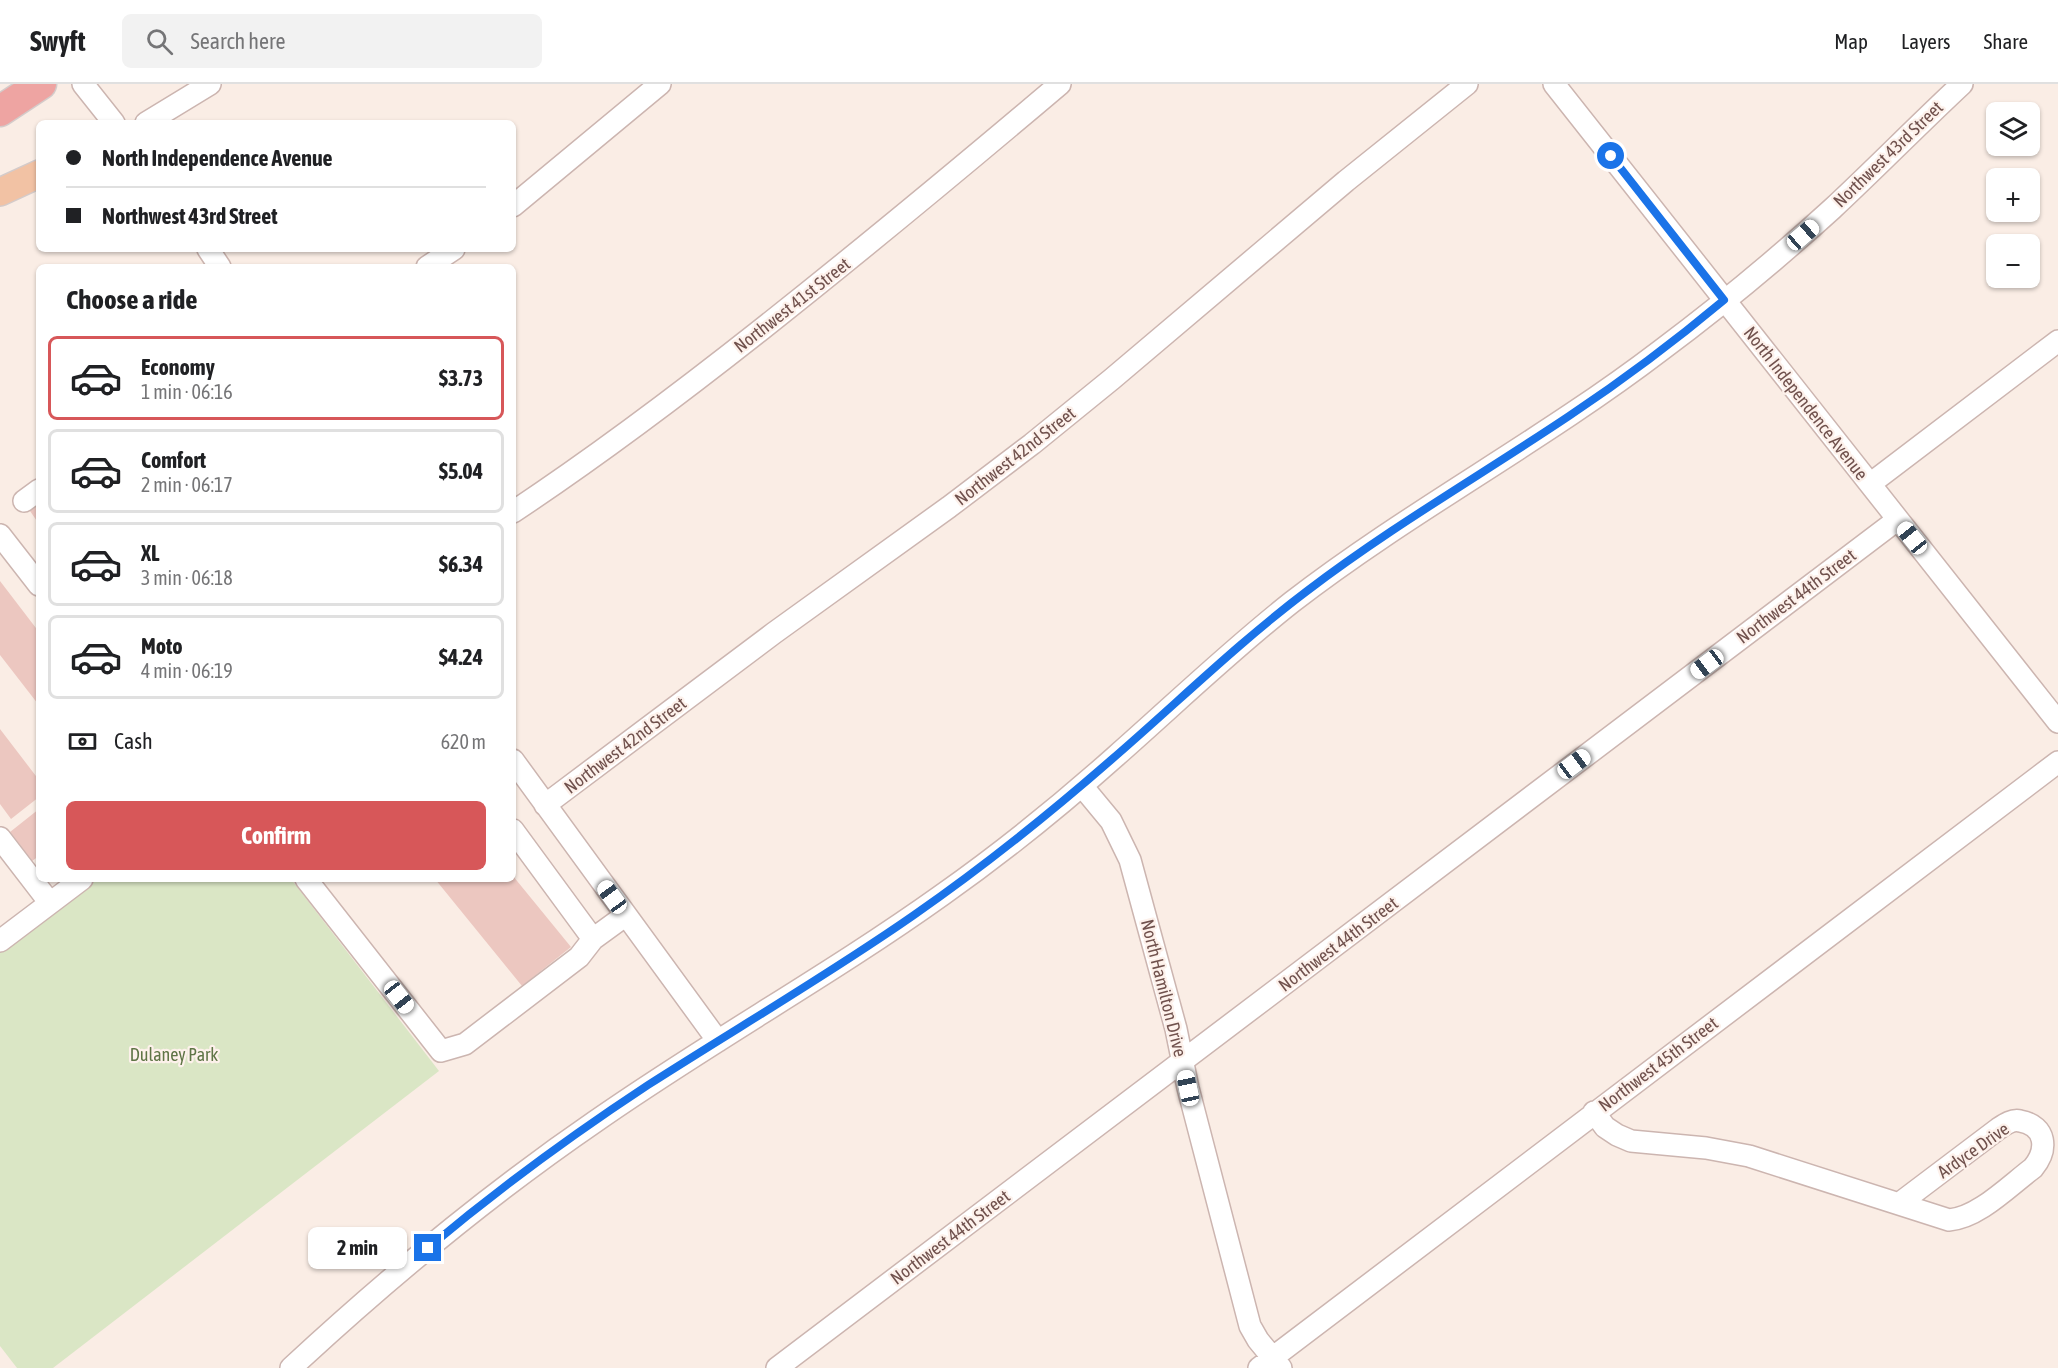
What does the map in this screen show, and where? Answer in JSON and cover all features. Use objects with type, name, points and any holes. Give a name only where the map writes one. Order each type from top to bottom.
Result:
[{"type":"highway","points":[[0,111],[41,84]]},
{"type":"main road","points":[[0,192],[36,175]]},
{"type":"street","points":[[82,84],[112,120]]},
{"type":"street","points":[[151,120],[210,84]]},
{"type":"street","points":[[516,204],[660,84]]},
{"type":"street","name":"Northwest 41st Street","points":[[516,510],[613,444],[680,393],[884,232],[1060,84]]},
{"type":"street","name":"Northwest 42nd Street","points":[[545,805],[774,633],[1032,444],[1467,84]]},
{"type":"street","name":"North Independence Avenue","points":[[1554,84],[2058,722]]},
{"type":"street","name":"Northwest 43rd Street","points":[[291,1368],[392,1278],[509,1184],[594,1122],[830,971],[916,914],[986,863],[1082,786],[1239,647],[1308,590],[1417,513],[1611,388],[1660,351],[1837,205],[1962,84]]},
{"type":"street","points":[[432,264],[450,252]]},
{"type":"street","points":[[1870,484],[2058,341]]},
{"type":"street","name":"Northwest 44th Street","points":[[777,1368],[1897,520]]},
{"type":"street","points":[[0,535],[36,581]]},
{"type":"street","name":"Northwest 45th Street","points":[[1271,1364],[1594,1112],[2058,762]]},
{"type":"street","points":[[516,764],[718,1041]]},
{"type":"street","name":"North Hamilton Drive","points":[[1082,786],[1111,821],[1130,860],[1176,1029],[1250,1326],[1271,1364]]},
{"type":"street","points":[[516,834],[594,939]]},
{"type":"street","points":[[0,838],[51,903]]},
{"type":"street","points":[[0,941],[78,882]]},
{"type":"street","points":[[308,882],[441,1051],[465,1044],[579,957],[594,939],[626,915]]},
{"type":"street","name":"Ardyce Drive","points":[[1594,1112],[1605,1127],[1631,1141],[1706,1148],[1749,1156],[1949,1220],[1961,1219],[1973,1213],[2033,1168],[2040,1160],[2044,1150],[2043,1140],[2031,1126],[2019,1120],[2011,1121],[1900,1203]]},
{"type":"green space","name":"Dulaney Park","points":[[88,882],[293,882],[439,1071],[53,1368],[17,1368],[0,1346],[0,950]]},
{"type":"building","points":[[36,506],[36,520],[30,511]]},
{"type":"building","points":[[0,581],[36,628],[36,701],[0,655]]},
{"type":"building","points":[[0,729],[36,776],[36,799],[11,819],[0,804]]},
{"type":"building","points":[[36,811],[36,858],[32,861],[10,832]]},
{"type":"building","points":[[516,880],[571,947],[522,986],[437,882],[516,882]]},
{"type":"route","points":[[428,1248],[554,1150],[594,1122],[830,971],[951,889],[1053,810],[1231,653],[1308,590],[1417,513],[1611,388],[1724,300],[1611,156]]}]
